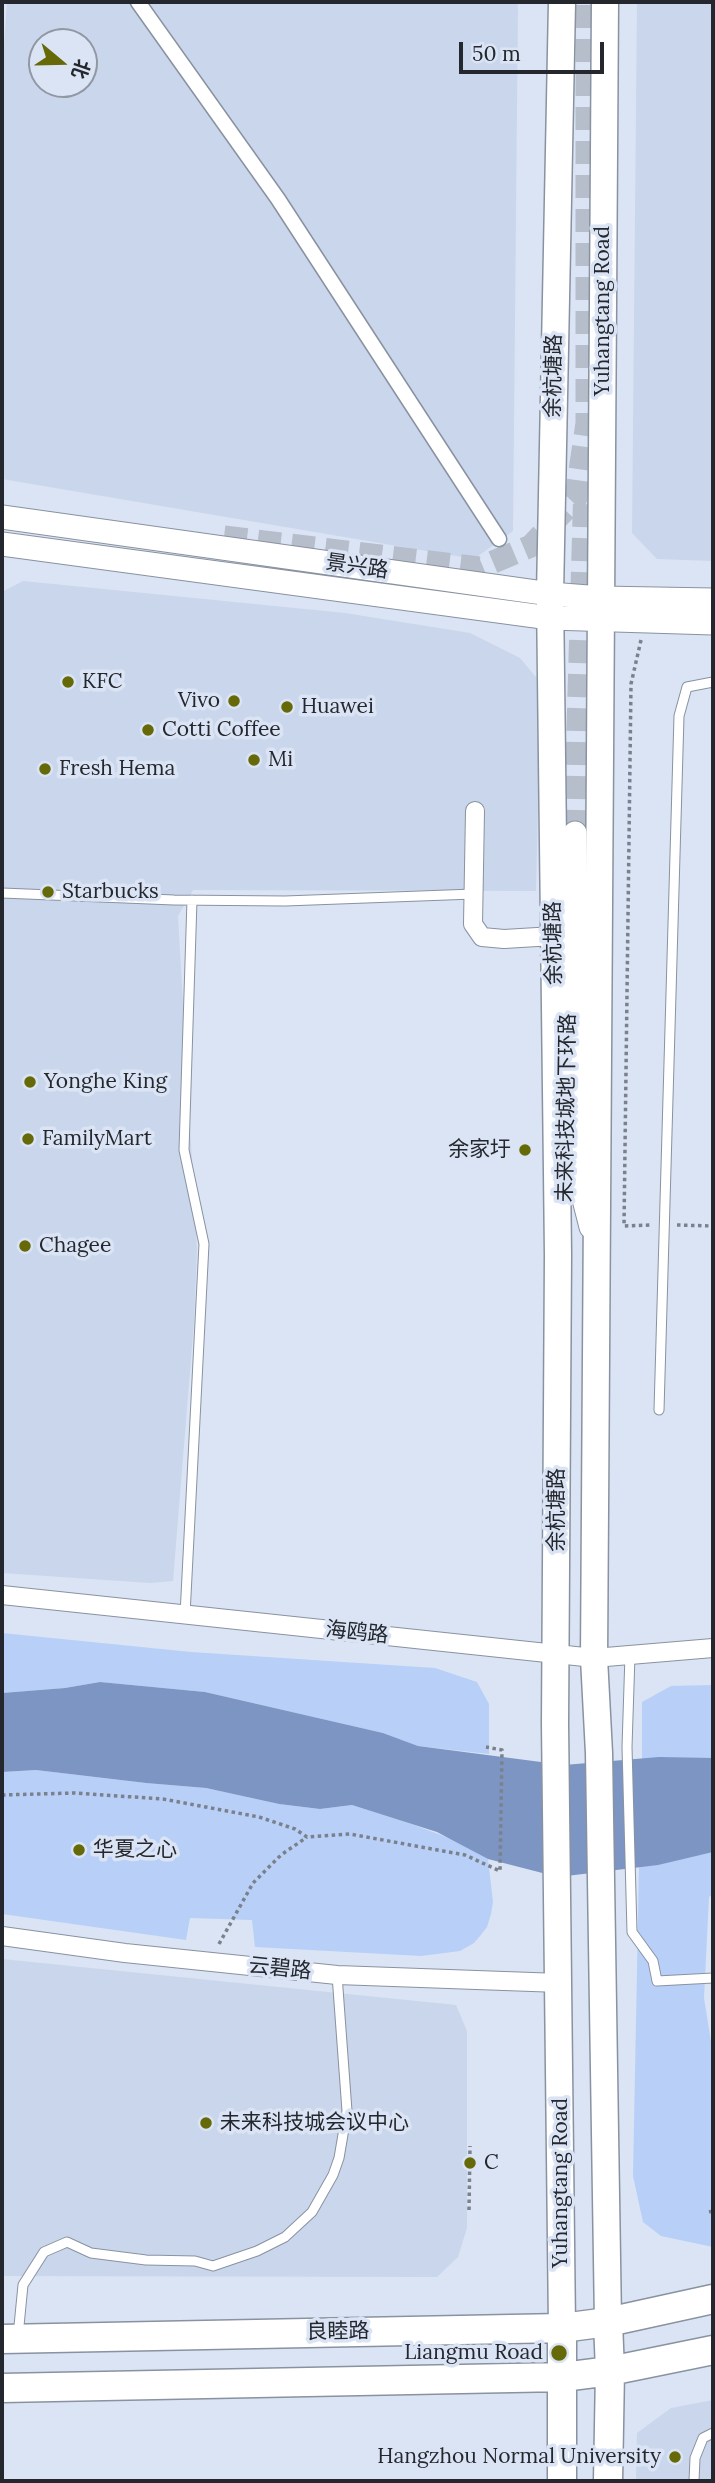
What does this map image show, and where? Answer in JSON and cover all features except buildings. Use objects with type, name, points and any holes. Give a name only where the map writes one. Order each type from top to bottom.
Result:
[{"type":"main road","name":"余杭塘路","points":[[558,1884],[555,1723],[558,1255],[550,606],[562,2]]},
{"type":"main road","name":"Yuhangtang Road","points":[[601,609],[605,2]]},
{"type":"main road","name":"余杭塘路","points":[[601,609],[594,1658],[601,1881]]},
{"type":"main road","name":"Yuhangtang Road","points":[[601,1881],[608,2322]]},
{"type":"main road","name":"Yuhangtang Road","points":[[558,1884],[564,2376],[562,2481]]},
{"type":"main road","name":"良睦路","points":[[10,2339],[562,2328],[608,2322],[713,2299]]},
{"type":"main road","points":[[608,2322],[608,2481]]},
{"type":"main road","points":[[2,2388],[564,2376],[610,2371],[713,2350]]},
{"type":"street","points":[[138,2],[278,199],[499,539]]},
{"type":"street","name":"景兴路","points":[[2,517],[550,606]]},
{"type":"street","name":"景兴路","points":[[2,544],[550,606],[601,609],[713,600]]},
{"type":"street","name":"景兴路","points":[[601,609],[645,621],[713,623]]},
{"type":"street","points":[[475,811],[473,924],[482,937],[504,939],[554,936]]},
{"type":"street","name":"未来科技城地下环路","points":[[558,1255],[570,1186],[572,834],[579,1180],[597,1254]]},
{"type":"street","name":"海鸥路","points":[[2,1595],[594,1658],[713,1648]]},
{"type":"street","name":"云碧路","points":[[2,1936],[125,1953],[337,1975],[560,1983]]},
{"type":"lane","points":[[659,1410],[679,716],[687,687],[713,682]]},
{"type":"lane","points":[[2,893],[285,901],[474,894]]},
{"type":"lane","points":[[185,1615],[204,1244],[184,1150],[192,900]]},
{"type":"lane","points":[[629,1655],[627,1746],[632,1932],[653,1961],[657,1982],[713,1978]]},
{"type":"lane","points":[[10,2339],[23,2285],[44,2252],[67,2242],[91,2253],[146,2260],[195,2261],[213,2266],[257,2251],[285,2237],[312,2211],[333,2175],[347,2112],[337,1975]]},
{"type":"lane","points":[[694,2481],[695,2458],[703,2438],[713,2433]]},
{"type":"path","points":[[645,621],[631,684],[624,1226],[713,1226]]},
{"type":"path","points":[[211,1962],[253,1883],[281,1855],[307,1837],[350,1834],[465,1855],[500,1871],[502,1750],[486,1747]]},
{"type":"path","points":[[2,1795],[74,1793],[163,1799],[259,1817],[295,1829],[307,1837]]},
{"type":"path","points":[[469,2210],[470,2146]]},
{"type":"shaded area","points":[[7,2],[518,2],[513,531],[474,559],[2,479],[2,73]]},
{"type":"shaded area","points":[[637,2],[713,2],[713,561],[657,559],[632,533]]},
{"type":"shaded area","points":[[23,581],[345,613],[470,633],[520,658],[541,683],[536,891],[193,890],[178,916],[197,1249],[194,1322],[173,1581],[150,1583],[2,1573],[2,592]]},
{"type":"shaded area","points":[[2,1633],[191,1652],[435,1668],[477,1682],[489,1704],[489,1754],[418,1746],[383,1733],[205,1692],[100,1682],[2,1693]]},
{"type":"shaded area","points":[[100,1682],[205,1692],[383,1733],[418,1746],[564,1765],[659,1757],[713,1758],[713,1852],[658,1865],[558,1877],[488,1859],[437,1832],[352,1805],[320,1809],[279,1804],[206,1788],[36,1770],[2,1772],[2,1693]]},
{"type":"shaded area","points":[[713,1685],[713,1758],[642,1759],[642,1702],[671,1686]]},
{"type":"shaded area","points":[[36,1770],[206,1788],[279,1804],[320,1809],[352,1805],[406,1822],[457,1841],[488,1859],[493,1902],[487,1927],[474,1943],[460,1951],[421,1956],[255,1947],[252,1920],[190,1918],[186,1940],[2,1914],[2,1772]]},
{"type":"shaded area","points":[[713,1852],[713,1894],[709,1897],[704,1998],[713,2054],[713,2247],[661,2236],[643,2222],[633,2176],[639,1867]]},
{"type":"shaded area","points":[[2,1959],[456,2005],[467,2031],[467,2228],[458,2257],[437,2277],[2,2276]]},
{"type":"shaded area","name":"Hangzhou Normal University","points":[[713,2400],[713,2481],[636,2481],[637,2433],[671,2408]]},
{"type":"tunnel","points":[[224,537],[479,568],[531,546],[576,498],[587,423],[587,2]]},
{"type":"tunnel","points":[[575,833],[585,483]]},
{"type":"place","name":"KFC","points":[[68,682]]},
{"type":"place","name":"Vivo","points":[[234,701]]},
{"type":"place","name":"Huawei","points":[[287,707]]},
{"type":"place","name":"Cotti Coffee","points":[[148,730]]},
{"type":"place","name":"Mi","points":[[254,760]]},
{"type":"place","name":"Fresh Hema","points":[[45,769]]},
{"type":"place","name":"Starbucks","points":[[48,892]]},
{"type":"place","name":"Yonghe King","points":[[30,1082]]},
{"type":"place","name":"FamilyMart","points":[[28,1139]]},
{"type":"place","name":"余家圩","points":[[525,1150]]},
{"type":"place","name":"Chagee","points":[[25,1246]]},
{"type":"place","name":"华夏之心","points":[[79,1850]]},
{"type":"place","name":"未来科技城会议中心","points":[[206,2123]]},
{"type":"place","name":"C","points":[[470,2163]]},
{"type":"place","name":"Liangmu Road","points":[[559,2353]]},
{"type":"place","name":"Hangzhou Normal University","points":[[675,2457]]}]
